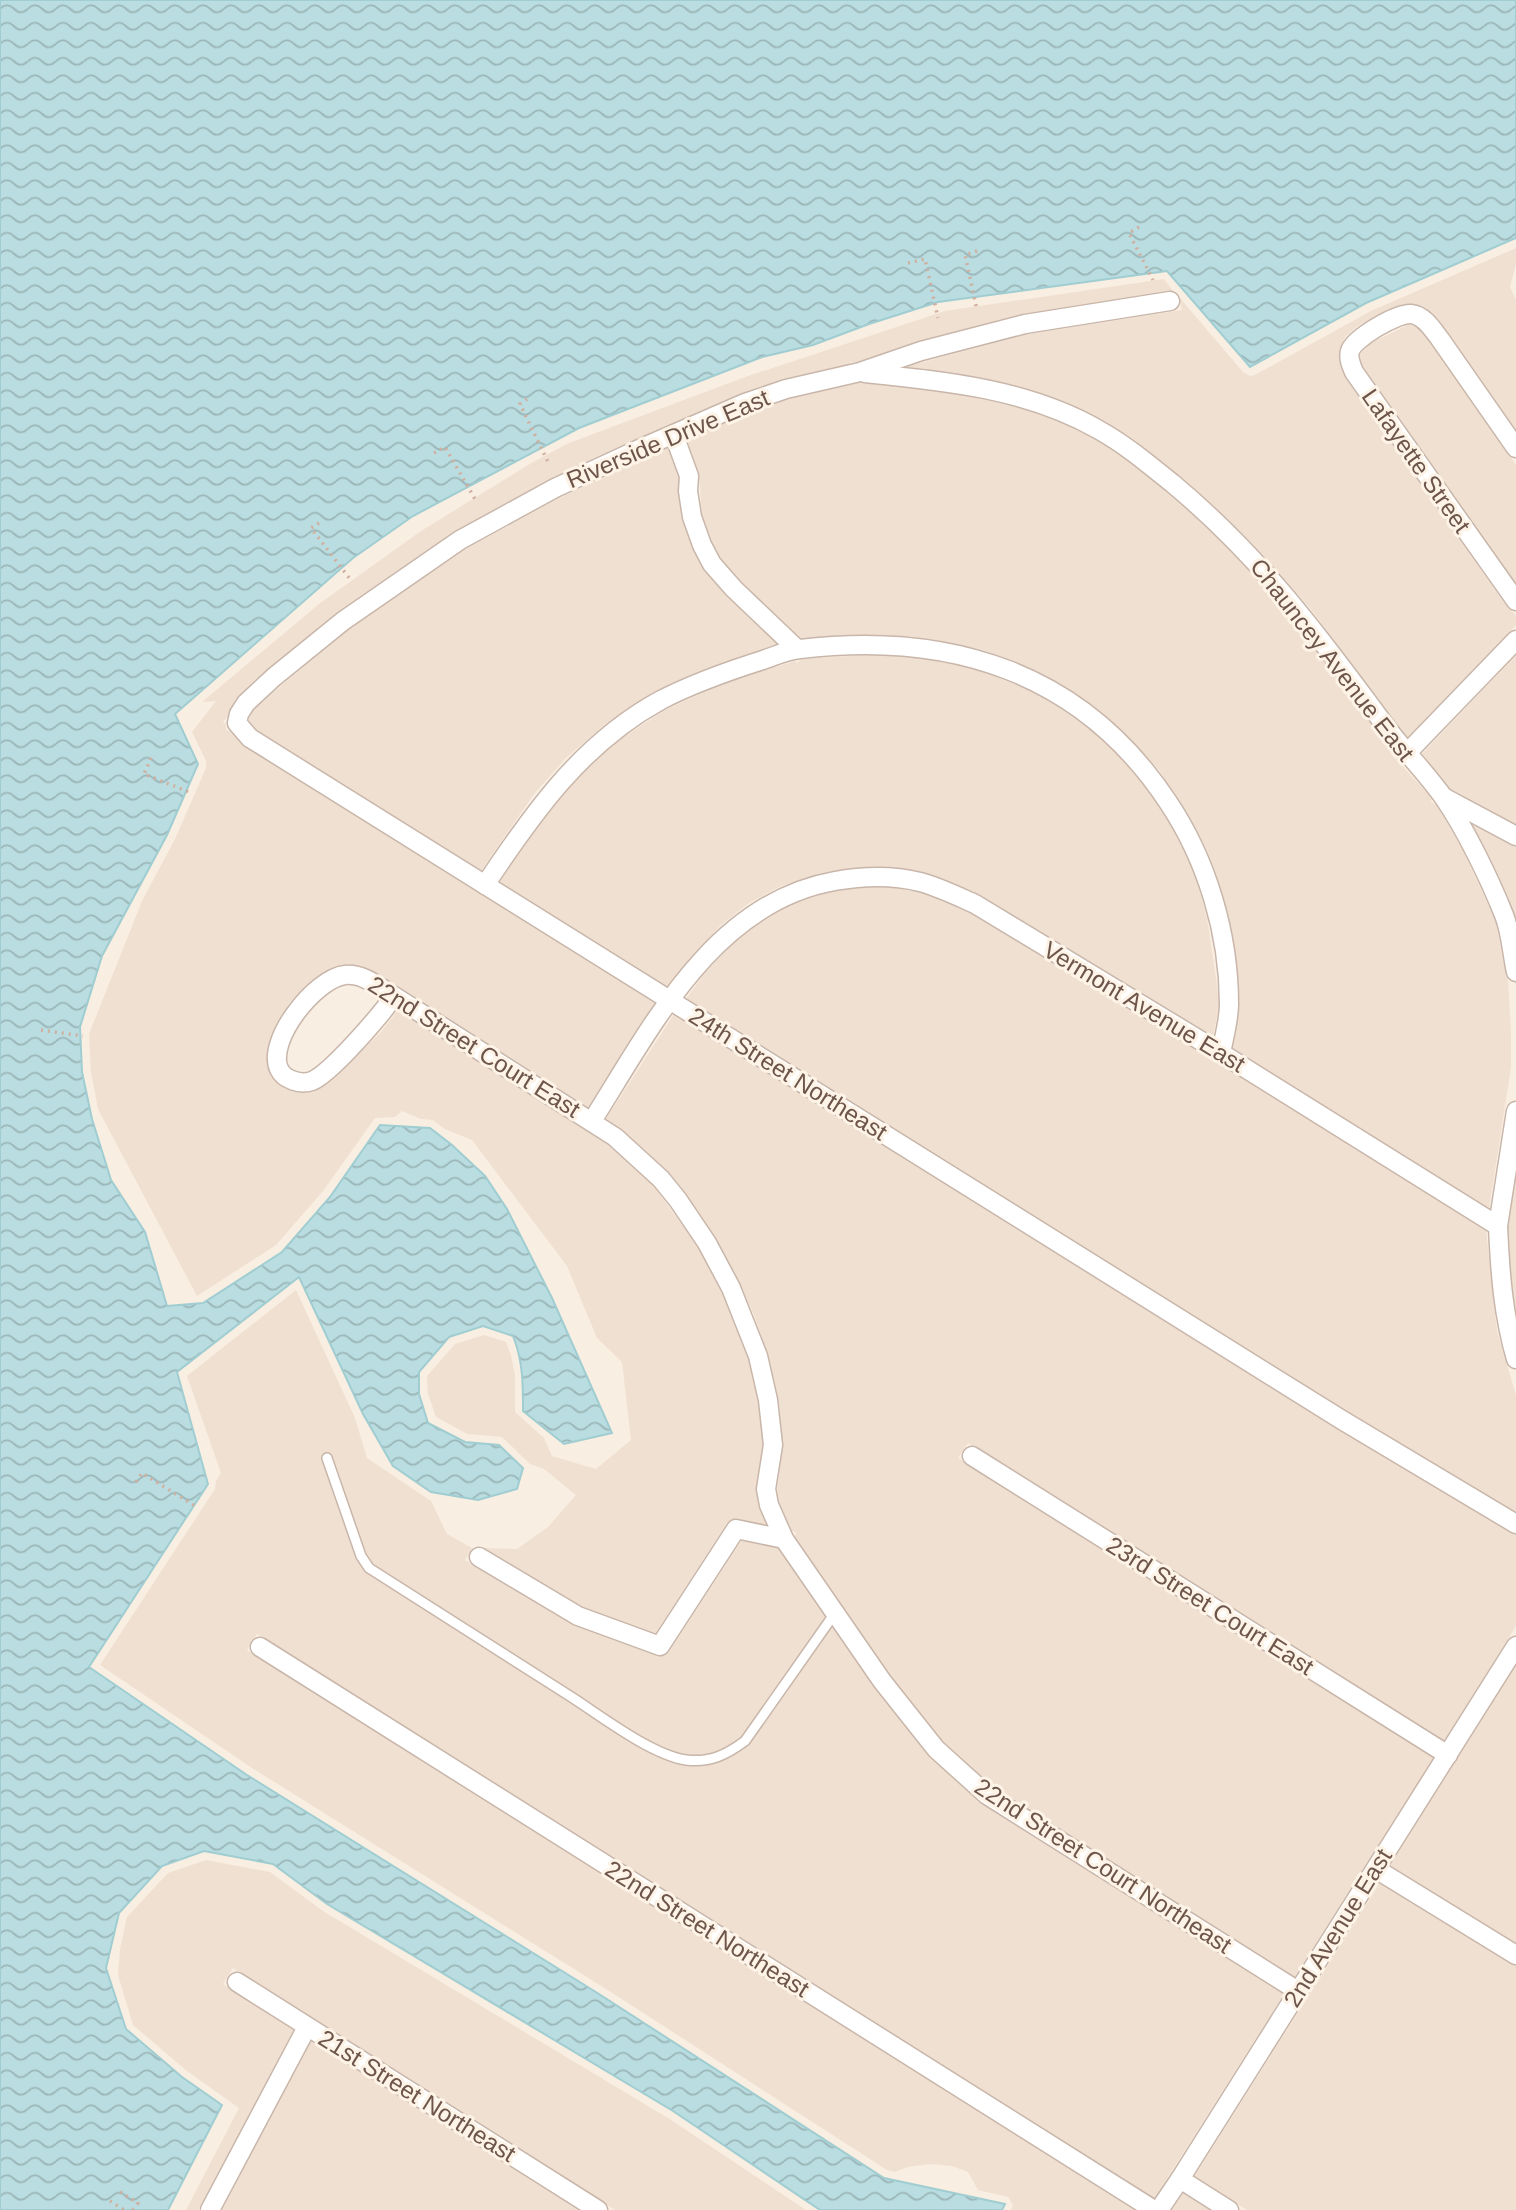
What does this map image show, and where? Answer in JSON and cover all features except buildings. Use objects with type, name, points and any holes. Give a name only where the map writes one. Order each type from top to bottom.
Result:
[{"type":"street","name":"Riverside Drive East","points":[[237,723],[246,703],[284,669],[343,621],[460,540],[555,488],[637,450],[786,388],[860,372],[921,351],[1025,324],[1170,301]]},
{"type":"street","name":"Lafayette Street","points":[[1516,448],[1428,324],[1410,314],[1395,318],[1362,336],[1353,345],[1349,352],[1354,372],[1516,601]]},
{"type":"street","name":"Chauncey Avenue East","points":[[860,372],[951,382],[1022,398],[1061,411],[1129,448],[1206,512],[1302,613],[1406,754],[1444,798],[1505,916],[1516,972]]},
{"type":"street","points":[[674,435],[689,477],[692,517],[712,564],[734,589],[797,649]]},
{"type":"street","points":[[1406,754],[1516,640]]},
{"type":"street","points":[[485,885],[543,800],[574,765],[610,734],[659,701],[695,684],[797,649],[909,646],[977,659],[1045,686],[1104,728],[1150,775],[1181,821],[1197,852],[1217,917],[1229,1006],[1221,1053]]},
{"type":"street","name":"24th Street Northeast","points":[[237,723],[250,738],[1342,1420],[1516,1524]]},
{"type":"street","points":[[1444,798],[1516,836]]},
{"type":"street","name":"Vermont Avenue East","points":[[592,1121],[657,1018],[696,968],[728,933],[756,911],[787,895],[821,883],[856,877],[888,877],[930,885],[975,904],[1498,1226]]},
{"type":"street","name":"22nd Street Court East","points":[[394,996],[373,1024],[319,1077],[305,1083],[293,1081],[283,1074],[277,1060],[280,1043],[299,1009],[326,983],[340,976],[355,975],[394,996],[592,1121]]},
{"type":"street","points":[[1516,1111],[1498,1226],[1500,1279],[1507,1329],[1516,1359]]},
{"type":"street","name":"22nd Street Court Northeast","points":[[592,1121],[639,1158],[678,1200],[707,1243],[743,1314],[758,1356],[768,1400],[773,1445],[766,1489],[769,1505],[784,1539],[882,1681],[936,1749],[987,1795],[1298,1991]]},
{"type":"street","name":"23rd Street Court East","points":[[972,1456],[1448,1755]]},
{"type":"street","points":[[479,1557],[578,1616],[660,1646],[736,1529],[784,1539]]},
{"type":"street","name":"2nd Avenue East","points":[[1156,2210],[1180,2179],[1516,1646]]},
{"type":"street","name":"22nd Street Northeast","points":[[260,1647],[1156,2210]]},
{"type":"street","points":[[1376,1869],[1516,1955]]},
{"type":"street","name":"21st Street Northeast","points":[[237,1982],[598,2210]]},
{"type":"street","points":[[210,2210],[307,2027]]},
{"type":"street","points":[[1180,2179],[1229,2210]]},
{"type":"lane","points":[[327,1458],[361,1556],[369,1568],[607,1720],[663,1753],[685,1760],[705,1761],[725,1756],[745,1741],[835,1613]]},
{"type":"path","points":[[1139,227],[1129,233],[1153,280]]},
{"type":"path","points":[[976,251],[965,255],[977,310]]},
{"type":"path","points":[[908,263],[925,259],[938,318]]},
{"type":"path","points":[[527,399],[520,404],[548,462]]},
{"type":"path","points":[[434,453],[445,446],[475,499]]},
{"type":"path","points":[[318,523],[311,528],[350,579]]},
{"type":"path","points":[[151,758],[144,774],[189,792]]},
{"type":"path","points":[[41,1030],[83,1036]]},
{"type":"path","points":[[136,1482],[142,1472],[195,1506]]},
{"type":"path","points":[[120,2192],[138,2203],[134,2210]]},
{"type":"path","points":[[110,2202],[124,2210]]},
{"type":"shaded area","points":[[1516,248],[1516,264],[1510,287],[1516,300],[1516,431],[1449,334],[1421,307],[1406,304],[1389,309],[1356,327],[1345,337],[1340,348],[1344,375],[1499,596],[1516,616],[1516,625],[1407,739],[1310,608],[1253,544],[1213,505],[1135,440],[1065,402],[977,377],[905,367],[1028,334],[1182,310],[1179,297],[1243,372],[1250,376],[1371,311]]},
{"type":"shaded area","points":[[1164,279],[1173,291],[1022,315],[918,341],[858,362],[782,379],[740,394],[632,441],[549,480],[453,532],[337,612],[238,696],[228,717],[223,721],[226,730],[232,732],[245,746],[656,1002],[588,1108],[365,967],[346,964],[321,974],[309,983],[289,1003],[267,1050],[269,1070],[277,1082],[292,1091],[314,1091],[326,1084],[381,1032],[398,1010],[609,1145],[653,1185],[698,1247],[734,1316],[748,1358],[758,1401],[763,1444],[756,1489],[759,1508],[768,1526],[738,1519],[727,1523],[655,1634],[582,1607],[482,1548],[517,1549],[548,1527],[576,1495],[544,1469],[530,1464],[502,1437],[467,1434],[436,1417],[428,1394],[427,1376],[455,1344],[484,1335],[506,1342],[515,1375],[515,1412],[544,1438],[552,1456],[596,1469],[631,1440],[622,1362],[597,1338],[567,1266],[472,1140],[445,1129],[433,1120],[421,1119],[402,1111],[395,1117],[375,1118],[323,1191],[276,1245],[197,1296],[98,1109],[91,1072],[89,1034],[142,901],[175,839],[206,768],[206,761],[192,732],[216,701],[202,702],[319,604],[421,531],[569,443],[748,376],[945,311]]},
{"type":"shaded area","points":[[1410,324],[1421,330],[1432,344],[1516,465],[1516,587],[1363,369],[1360,355],[1369,344]]},
{"type":"shaded area","points":[[862,382],[939,390],[1020,407],[1058,420],[1123,455],[1200,518],[1238,556],[1294,619],[1392,755],[1432,798],[1431,802],[1437,805],[1463,851],[1495,919],[1508,982],[1511,1067],[1489,1209],[1232,1049],[1239,1009],[1233,947],[1218,880],[1206,848],[1189,816],[1159,770],[1110,721],[1050,679],[980,649],[909,636],[799,638],[727,568],[711,542],[702,516],[699,474],[687,440],[750,412],[790,398]]},
{"type":"shaded area","points":[[668,448],[679,477],[682,519],[703,568],[727,596],[778,644],[690,675],[652,693],[603,726],[566,758],[534,794],[481,871],[256,731],[248,721],[254,710],[350,628],[466,549],[561,497]]},
{"type":"shaded area","points":[[882,654],[975,668],[1041,695],[1098,735],[1142,780],[1172,825],[1188,855],[1198,884],[1207,918],[1219,1005],[1213,1037],[979,895],[920,872],[853,868],[818,874],[781,886],[749,903],[721,925],[668,988],[499,882],[552,807],[582,772],[616,742],[665,710],[727,682],[795,661],[797,663],[802,659]]},
{"type":"shaded area","points":[[1516,655],[1516,826],[1450,791],[1420,756]]},
{"type":"shaded area","points":[[1469,822],[1516,847],[1516,920],[1498,877]]},
{"type":"shaded area","points":[[858,887],[888,887],[918,892],[971,913],[1210,1057],[1210,1060],[1218,1062],[1486,1230],[1497,1331],[1516,1395],[1516,1513],[1347,1412],[686,999],[704,974],[736,940],[762,919],[792,904],[824,893]]},
{"type":"shaded area","points":[[674,1014],[1328,1423],[1516,1535],[1516,1626],[1444,1741],[968,1443],[958,1458],[1434,1757],[1294,1978],[993,1788],[943,1743],[890,1676],[795,1537],[796,1532],[791,1531],[779,1503],[777,1490],[783,1445],[779,1401],[768,1355],[752,1310],[716,1239],[686,1195],[646,1151],[606,1119]]},
{"type":"shaded area","points":[[1516,1167],[1516,1317],[1508,1227]]},
{"type":"shaded area","points":[[296,1290],[355,1418],[367,1458],[431,1501],[447,1534],[472,1548],[465,1560],[573,1624],[657,1655],[669,1652],[742,1540],[779,1548],[874,1686],[928,1754],[980,1802],[1284,1994],[1154,2199],[257,1634],[247,1650],[1136,2210],[1011,2210],[1013,2205],[1008,2197],[978,2190],[968,2172],[952,2166],[930,2164],[907,2167],[895,2172],[887,2170],[603,1987],[252,1768],[100,1665],[215,1489],[221,1473],[187,1376]]},
{"type":"shaded area","points":[[1516,1665],[1516,1944],[1390,1866]]},
{"type":"shaded area","points":[[206,1860],[270,1872],[323,1911],[668,2118],[806,2210],[615,2210],[233,1968],[223,1984],[294,2029],[198,2210],[186,2210],[239,2108],[187,2071],[133,2025],[118,1975],[127,1917],[168,1873]]},
{"type":"shaded area","points":[[1380,1883],[1516,1966],[1516,2210],[1247,2210],[1194,2177]]},
{"type":"shaded area","points":[[311,2041],[580,2210],[222,2210]]},
{"type":"shaded area","points":[[1184,2193],[1211,2210],[1172,2210]]},
{"type":"water","points":[[0,0],[1516,0],[1516,238],[1366,303],[1250,367],[1167,271],[938,302],[813,345],[762,357],[579,428],[413,516],[353,558],[175,714],[198,764],[167,835],[102,956],[80,1027],[82,1072],[92,1119],[111,1180],[145,1232],[167,1306],[203,1303],[282,1252],[330,1197],[380,1125],[430,1128],[485,1176],[507,1209],[552,1298],[612,1433],[564,1444],[523,1411],[521,1364],[513,1336],[483,1326],[449,1337],[419,1372],[419,1394],[428,1423],[465,1442],[499,1445],[523,1468],[517,1489],[478,1500],[431,1492],[393,1466],[363,1414],[299,1277],[177,1372],[208,1484],[89,1667],[247,1775],[599,1994],[884,2178],[1005,2204],[1002,2210],[820,2210],[673,2111],[327,1904],[273,1864],[204,1851],[162,1866],[119,1913],[106,1968],[126,2029],[182,2077],[222,2105],[168,2210],[0,2210]]}]
